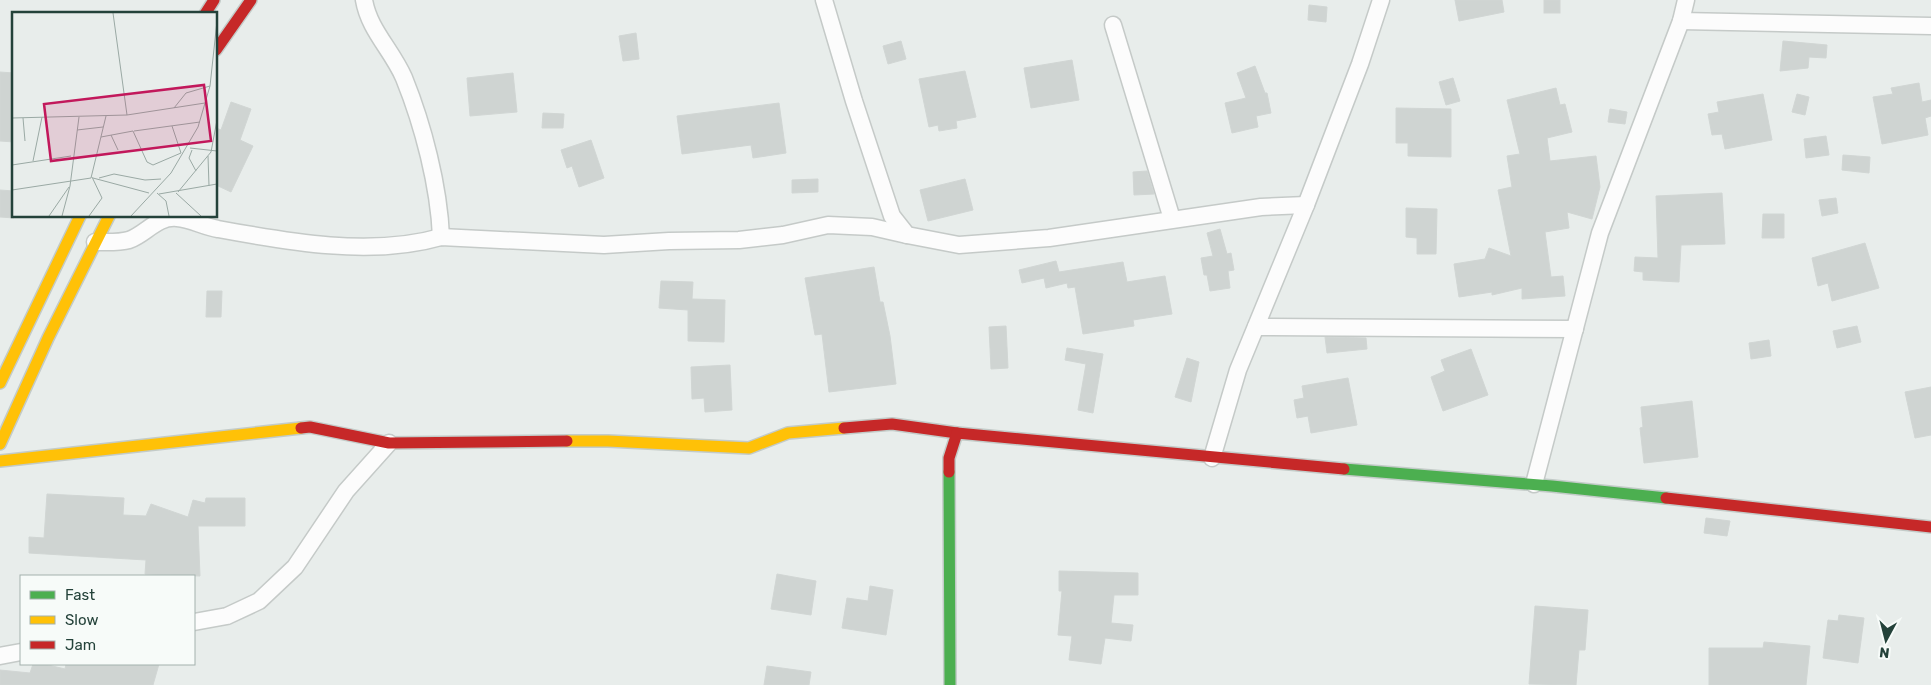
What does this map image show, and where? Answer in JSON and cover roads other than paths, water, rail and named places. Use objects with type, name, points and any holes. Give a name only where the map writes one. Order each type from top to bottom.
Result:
[{"type":"street","points":[[206,12],[214,0]]},
{"type":"street","points":[[218,47],[251,0]]},
{"type":"street","points":[[364,0],[367,14],[376,33],[394,58],[407,88],[425,144],[440,211],[441,237]]},
{"type":"street","points":[[824,0],[854,101],[892,216],[907,235]]},
{"type":"street","points":[[1212,458],[1238,370],[1306,205],[1360,64],[1381,0]]},
{"type":"street","points":[[1534,484],[1600,232],[1681,21],[1686,0]]},
{"type":"street","points":[[1681,21],[1931,26]]},
{"type":"street","points":[[1113,25],[1172,219]]},
{"type":"street","points":[[95,242],[114,243],[130,239],[159,221],[177,218],[209,228],[240,233],[354,246],[391,246],[420,243],[441,237],[604,245],[669,241],[739,240],[783,235],[828,225],[872,227],[959,245],[1049,238],[1261,206],[1306,205]]},
{"type":"street","points":[[0,383],[79,218]]},
{"type":"street","points":[[0,444],[48,338],[108,218]]},
{"type":"street","points":[[1256,327],[1575,329]]},
{"type":"street","points":[[0,461],[310,427],[389,443],[608,441],[750,448],[788,432],[892,424],[957,433],[1212,458],[1534,484],[1931,527]]},
{"type":"street","points":[[950,685],[950,458],[957,433]]},
{"type":"street","points":[[195,622],[227,616],[260,601],[295,567],[346,491],[389,443]]},
{"type":"street","points":[[0,656],[20,652]]}]
